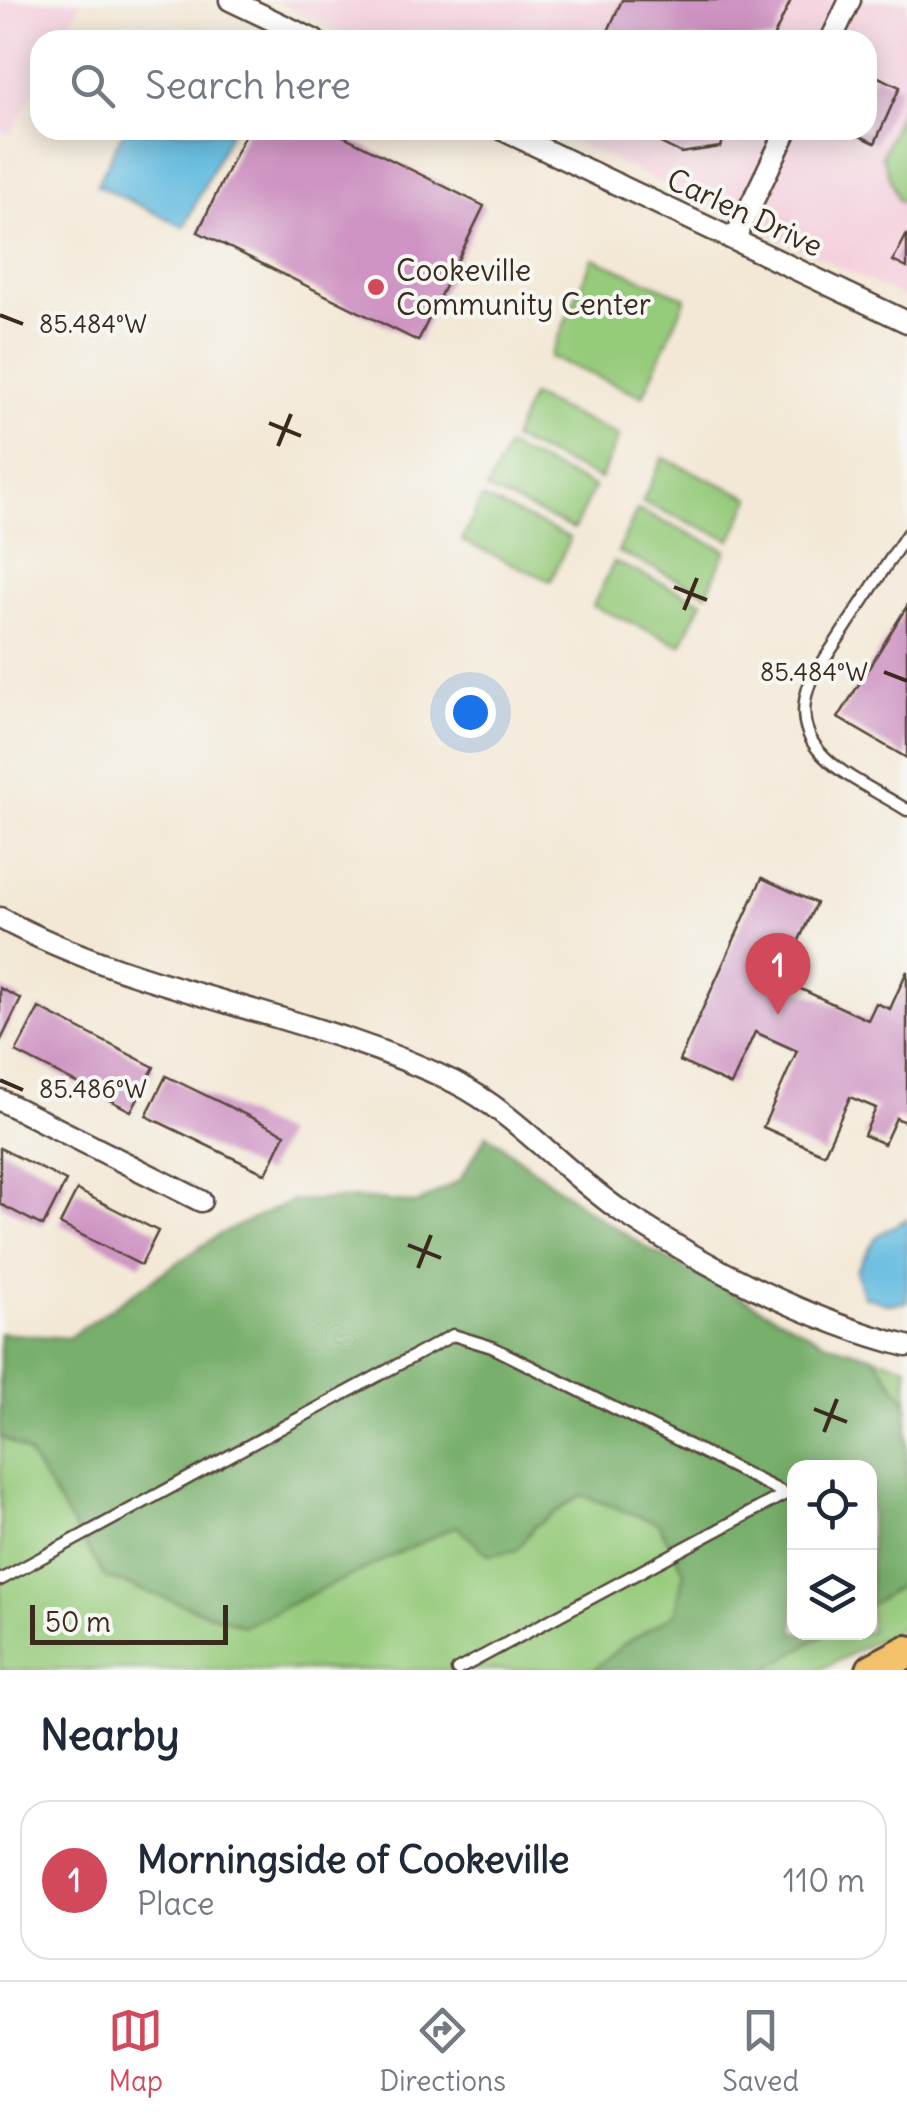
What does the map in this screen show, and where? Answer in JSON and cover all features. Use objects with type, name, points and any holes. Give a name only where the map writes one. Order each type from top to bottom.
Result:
[{"type":"street","points":[[230,0],[293,30]]},
{"type":"street","points":[[836,30],[850,0]]},
{"type":"street","name":"Carlen Drive","points":[[524,140],[907,322]]},
{"type":"street","points":[[734,240],[782,140]]},
{"type":"street","points":[[0,918],[120,972],[406,1059],[475,1093],[621,1210],[779,1299],[857,1333],[907,1346]]},
{"type":"street","points":[[0,1100],[201,1200]]},
{"type":"lane","points":[[907,534],[811,680],[801,705],[804,732],[818,752],[907,810]]},
{"type":"lane","points":[[0,1580],[453,1335],[492,1347],[787,1494]]},
{"type":"lane","points":[[457,1670],[787,1498]]},
{"type":"shaded area","points":[[0,0],[82,0],[66,30],[30,30],[30,99],[11,135],[0,130]]},
{"type":"shaded area","points":[[273,0],[907,0],[907,299],[570,140],[877,140],[877,30],[337,30]]},
{"type":"green space","points":[[907,95],[907,205],[898,200],[882,156]]},
{"type":"green space","points":[[593,258],[686,298],[643,396],[550,357]]},
{"type":"green space","points":[[531,396],[619,436],[600,479],[512,439]]},
{"type":"green space","points":[[507,447],[594,487],[574,529],[487,490]]},
{"type":"green space","points":[[663,458],[751,498],[731,540],[642,502]]},
{"type":"green space","points":[[482,498],[570,538],[551,581],[462,541]]},
{"type":"green space","points":[[637,510],[726,550],[707,593],[618,552]]},
{"type":"green space","points":[[614,562],[702,601],[681,645],[593,606]]},
{"type":"green space","points":[[487,1134],[586,1209],[651,1250],[827,1343],[874,1357],[907,1402],[907,1581],[877,1600],[877,1460],[787,1460],[787,1640],[814,1640],[765,1670],[593,1670],[624,1644],[675,1614],[684,1571],[658,1523],[581,1495],[534,1527],[516,1550],[489,1555],[456,1526],[244,1626],[105,1577],[27,1452],[0,1436],[0,1333],[68,1338],[218,1235],[292,1201],[359,1198],[416,1204],[460,1180]]},
{"type":"green space","points":[[874,1357],[907,1366],[907,1402]]},
{"type":"green space","points":[[1,1436],[27,1451],[105,1577],[243,1626],[456,1525],[489,1555],[516,1550],[534,1527],[581,1495],[659,1523],[684,1571],[675,1614],[624,1644],[596,1670],[0,1670]]},
{"type":"green space","points":[[907,1581],[907,1625],[819,1670],[765,1670],[814,1640],[877,1640],[877,1600]]},
{"type":"water","points":[[119,140],[227,140],[184,227],[97,185]]},
{"type":"water","points":[[907,1219],[907,1302],[887,1304],[863,1296],[856,1271],[877,1236]]},
{"type":"building","points":[[622,0],[791,0],[777,30],[608,30]]},
{"type":"building","points":[[877,76],[900,87],[877,139]]},
{"type":"building","name":"Cookeville Community Center","points":[[242,140],[351,140],[484,206],[418,341],[198,232]]},
{"type":"building","points":[[654,140],[724,140],[720,147],[681,153]]},
{"type":"building","points":[[907,234],[907,268],[893,261]]},
{"type":"building","points":[[907,606],[907,758],[838,718]]},
{"type":"building","points":[[762,878],[816,903],[781,980],[868,1020],[876,1003],[890,1009],[907,971],[907,1123],[896,1118],[884,1144],[864,1135],[876,1108],[850,1097],[824,1154],[763,1127],[797,1051],[755,1032],[731,1085],[679,1061]]},
{"type":"building","points":[[0,988],[21,999],[0,1042]]},
{"type":"building","points":[[39,1008],[154,1067],[131,1111],[16,1052]]},
{"type":"building","points":[[166,1076],[285,1134],[266,1174],[146,1116]]},
{"type":"building","points":[[0,1148],[66,1181],[43,1226],[0,1204]]},
{"type":"building","points":[[77,1190],[158,1231],[141,1265],[60,1224]]},
{"type":"place","name":"Cookeville Community Center","points":[[376,287]]},
{"type":"place","name":"Morningside of Cookeville","points":[[778,1015]]}]
